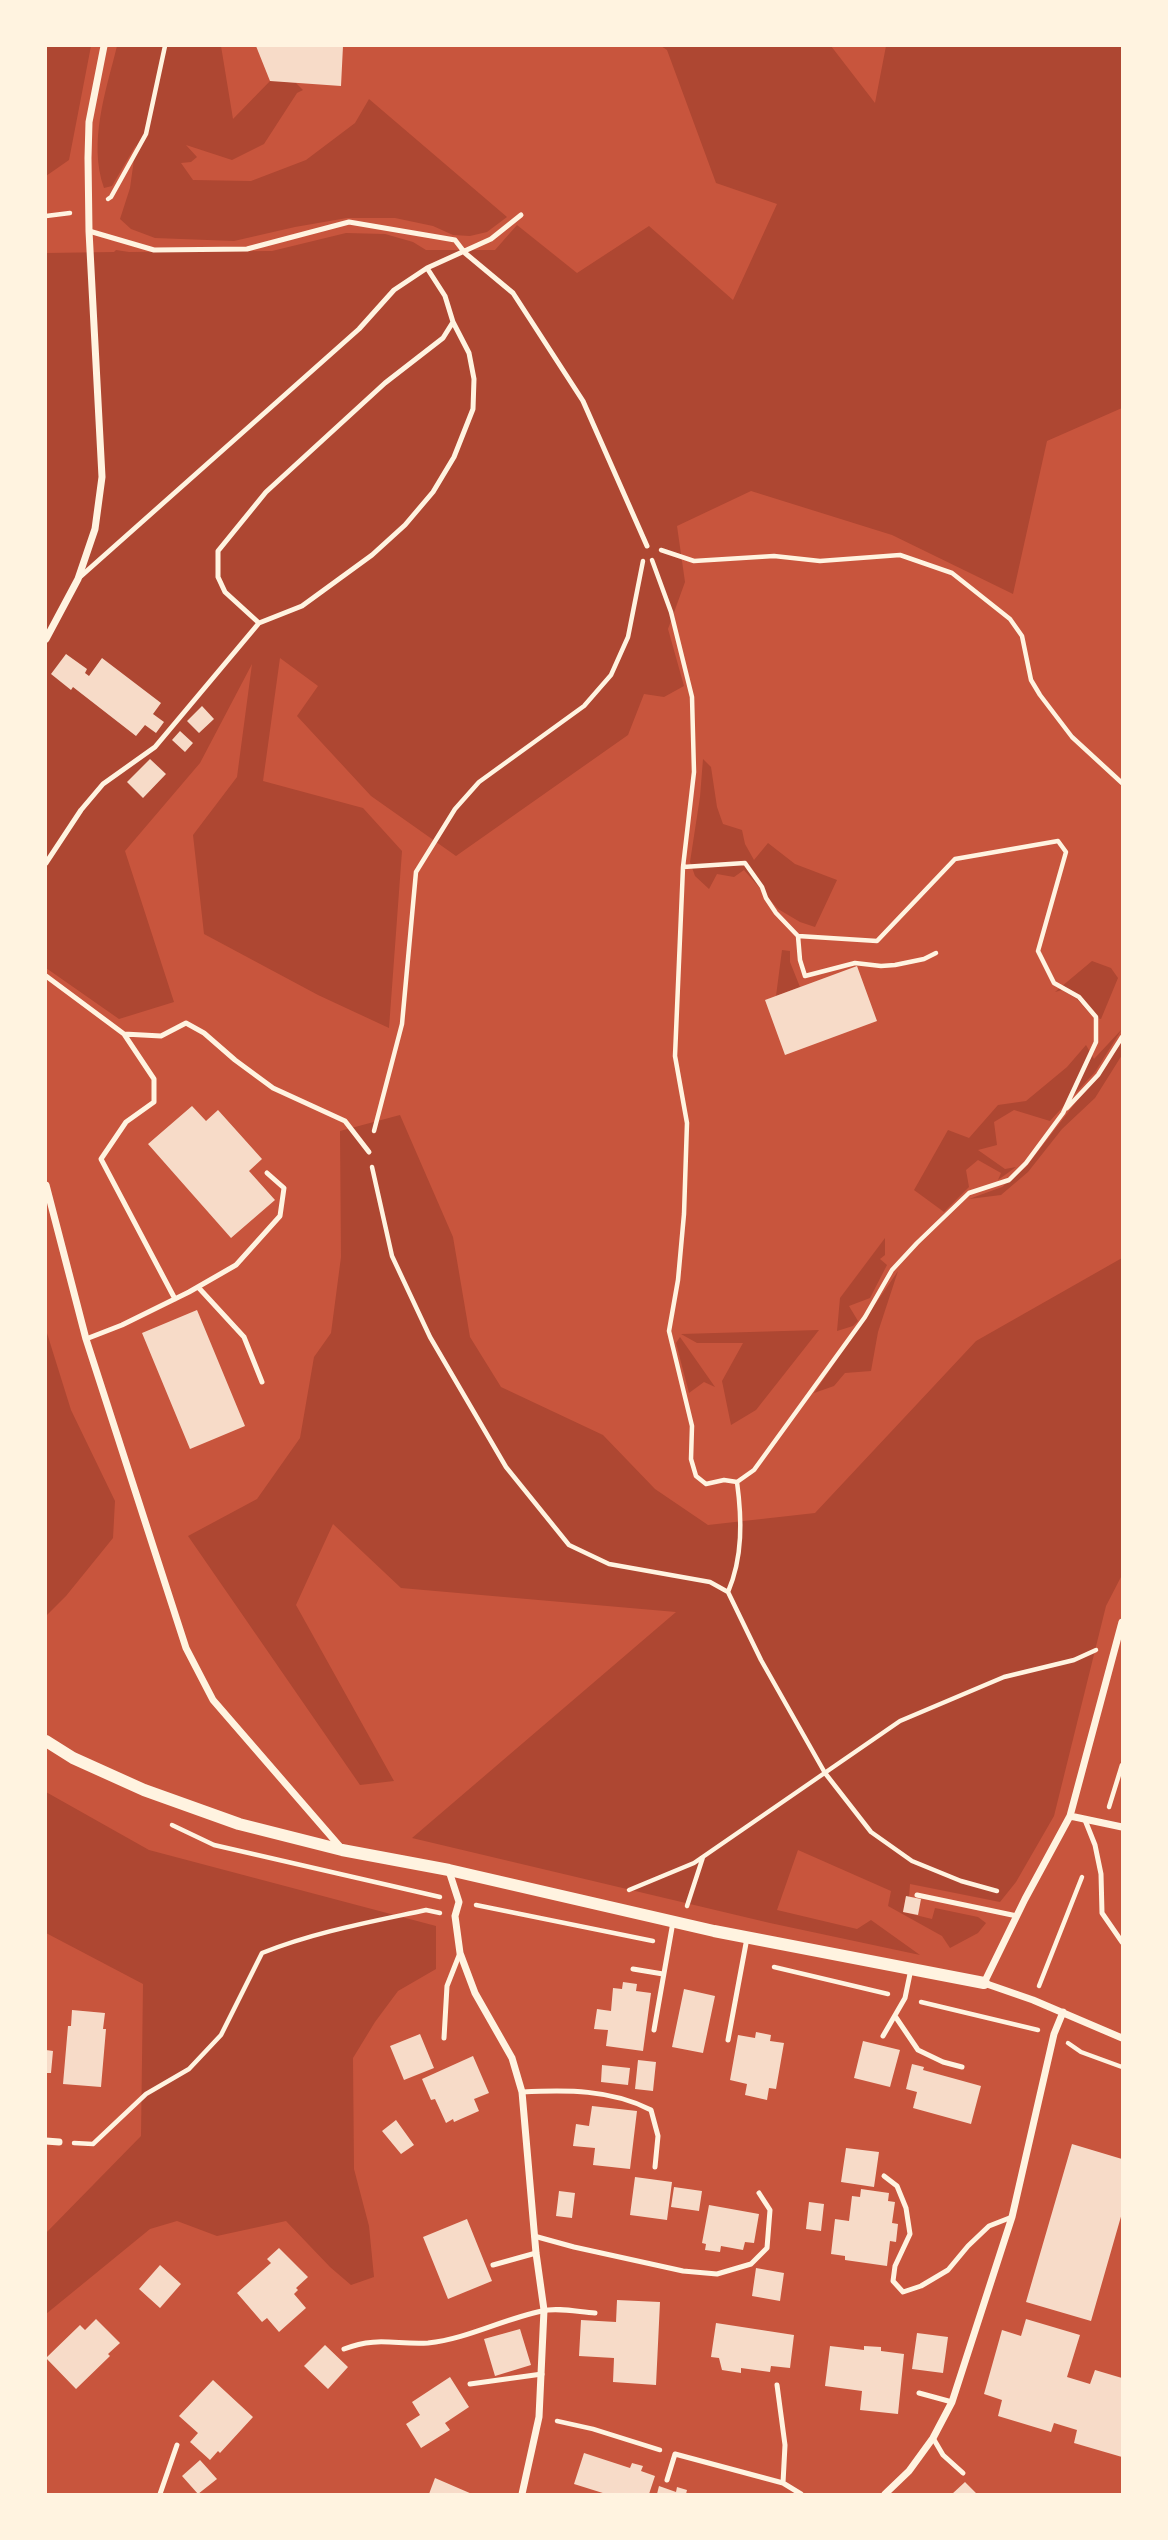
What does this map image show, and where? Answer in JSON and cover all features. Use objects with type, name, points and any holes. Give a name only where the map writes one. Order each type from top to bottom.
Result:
[{"type":"street","points":[[46,639],[78,579],[94,529],[102,477],[89,231],[89,122],[104,46]]},
{"type":"street","points":[[46,1185],[86,1339],[186,1647],[213,1700],[342,1850]]},
{"type":"street","points":[[984,1983],[1070,1816],[1122,1622]]},
{"type":"street","points":[[46,1741],[73,1758],[156,1794],[239,1824],[342,1850],[449,1870],[747,1938],[984,1983],[1033,2000],[1122,2038]]},
{"type":"street","points":[[1070,1816],[1122,1827]]},
{"type":"street","points":[[449,1870],[459,1902],[455,1916],[460,1954],[475,1993],[512,2058],[522,2092],[534,2236],[544,2310],[539,2417],[522,2494]]},
{"type":"street","points":[[885,2494],[909,2471],[933,2438],[952,2402],[1012,2217],[1054,2034],[1063,2012]]},
{"type":"street","points":[[46,2141],[59,2142]]},
{"type":"lane","points":[[78,579],[359,329],[394,290],[427,268],[491,239],[521,215]]},
{"type":"lane","points":[[89,231],[154,250],[247,249],[349,222],[455,240],[465,253],[513,293],[583,401],[647,546]]},
{"type":"lane","points":[[46,863],[81,810],[103,784],[155,747],[259,623],[302,606],[372,555],[405,525],[433,492],[454,457],[473,409],[474,379],[469,353],[453,322],[444,296],[427,268]]},
{"type":"lane","points":[[259,623],[225,592],[218,577],[218,551],[266,492],[385,383],[443,338],[453,322]]},
{"type":"lane","points":[[46,976],[124,1034],[154,1079],[154,1102],[126,1122],[102,1159],[175,1299]]},
{"type":"lane","points":[[124,1034],[161,1036],[186,1023],[204,1033],[273,1088],[345,1121],[369,1152]]},
{"type":"lane","points":[[86,1339],[175,1299],[236,1265],[279,1216],[284,1188],[267,1173]]},
{"type":"lane","points":[[198,1287],[244,1337],[262,1382]]},
{"type":"lane","points":[[1085,1820],[1095,1844],[1101,1874],[1102,1913],[1122,1942]]},
{"type":"lane","points":[[916,1895],[1017,1916]]},
{"type":"lane","points":[[654,2030],[668,1945],[677,1923]]},
{"type":"lane","points":[[728,2040],[747,1938]]},
{"type":"lane","points":[[444,2038],[447,1986],[460,1954]]},
{"type":"lane","points":[[633,1969],[663,1974]]},
{"type":"lane","points":[[883,2036],[905,1998],[911,1969]]},
{"type":"lane","points":[[894,2016],[918,2049],[943,2062],[962,2067]]},
{"type":"lane","points":[[522,2092],[567,2090],[604,2094],[630,2099],[651,2110],[658,2136],[654,2167]]},
{"type":"lane","points":[[884,2176],[897,2186],[906,2208],[910,2234],[895,2266],[893,2281],[903,2292],[921,2286],[948,2270],[968,2245],[989,2226],[1012,2217]]},
{"type":"lane","points":[[534,2236],[574,2248],[683,2271],[717,2274],[751,2264],[767,2248],[770,2210],[759,2193]]},
{"type":"lane","points":[[493,2265],[536,2253]]},
{"type":"lane","points":[[344,2349],[360,2343],[384,2340],[428,2343],[464,2335],[544,2310],[595,2313]]},
{"type":"lane","points":[[470,2384],[542,2374]]},
{"type":"lane","points":[[777,2385],[785,2445],[783,2483]]},
{"type":"lane","points":[[919,2393],[952,2402]]},
{"type":"lane","points":[[933,2438],[943,2455],[962,2473]]},
{"type":"lane","points":[[160,2494],[177,2445]]},
{"type":"lane","points":[[667,2480],[674,2454],[783,2483],[801,2494]]},
{"type":"path","points":[[46,216],[89,210],[111,197],[146,134],[165,46]]},
{"type":"path","points":[[647,546],[694,561],[774,556],[820,561],[900,555],[951,573],[1010,619],[1022,636],[1031,680],[1040,695],[1072,737],[1122,783]]},
{"type":"path","points":[[647,546],[671,612],[692,697],[694,772],[683,867],[674,1056],[687,1123],[684,1214],[678,1280],[669,1331],[692,1426],[691,1460],[696,1476],[706,1484],[724,1480],[737,1482],[754,1470],[865,1317],[892,1270],[917,1242],[970,1193],[1009,1180],[1026,1163],[1063,1113],[1098,1075],[1122,1037]]},
{"type":"path","points":[[647,546],[628,637],[611,676],[584,706],[479,782],[455,809],[416,872],[402,1024],[369,1152],[392,1255],[430,1337],[506,1467],[569,1545],[609,1564],[710,1582],[728,1592],[761,1660],[825,1773],[871,1832],[912,1861],[961,1881],[1025,1899]]},
{"type":"path","points":[[797,936],[877,941],[955,859],[1058,841],[1066,852],[1038,951],[1054,983],[1079,997],[1096,1017],[1096,1042],[1063,1113]]},
{"type":"path","points":[[683,867],[745,863],[762,887],[771,906],[797,936],[805,976],[855,963],[881,967],[895,965],[924,959],[936,953]]},
{"type":"path","points":[[728,1592],[738,1568],[741,1510],[737,1482]]},
{"type":"path","points":[[596,1904],[694,1863],[900,1721],[1004,1677],[1074,1660],[1116,1641]]},
{"type":"path","points":[[1103,1825],[1122,1765]]},
{"type":"path","points":[[1033,2000],[1095,1844]]},
{"type":"path","points":[[677,1923],[703,1856]]},
{"type":"path","points":[[459,1902],[668,1945]]},
{"type":"path","points":[[59,2142],[93,2144],[146,2094],[189,2069],[221,2035],[262,1954],[285,1944],[337,1929],[426,1910],[455,1916]]},
{"type":"path","points":[[743,1960],[1054,2034],[1081,2052],[1122,2067]]},
{"type":"path","points":[[539,2417],[593,2429],[674,2454]]},
{"type":"shaded area","points":[[46,46],[91,46],[69,160],[46,176]]},
{"type":"shaded area","points":[[117,46],[221,46],[233,119],[271,80],[296,83],[303,90],[297,93],[264,144],[232,160],[186,145],[197,157],[191,162],[181,163],[193,180],[251,181],[306,160],[355,123],[369,99],[507,217],[487,232],[470,236],[453,235],[433,226],[395,218],[347,218],[234,241],[155,238],[131,229],[120,219],[130,188],[136,145],[112,186],[104,188],[98,153],[100,117]]},
{"type":"shaded area","points":[[661,46],[831,46],[875,103],[886,46],[1122,46],[1122,408],[1047,441],[1013,594],[892,535],[751,491],[677,526],[685,582],[668,629],[684,686],[664,697],[644,694],[628,735],[456,856],[371,796],[297,716],[318,686],[280,658],[263,781],[363,808],[402,851],[389,1028],[318,995],[204,934],[193,835],[237,777],[252,664],[200,763],[125,851],[174,1002],[119,1019],[46,968],[46,253],[116,250],[272,251],[346,233],[385,234],[413,242],[426,250],[495,250],[517,225],[577,273],[649,226],[733,300],[777,204],[716,183],[667,50]]},
{"type":"shaded area","points":[[703,759],[711,767],[717,807],[723,824],[742,830],[745,844],[754,860],[768,843],[795,864],[837,880],[815,927],[778,909],[744,870],[734,877],[717,874],[709,889],[695,876],[690,862]]},
{"type":"shaded area","points":[[782,950],[790,951],[790,962],[800,987],[776,996]]},
{"type":"shaded area","points":[[1092,961],[1111,968],[1118,978],[1101,1019],[1093,1017],[1077,999],[1062,990],[1055,992]]},
{"type":"shaded area","points":[[1122,1029],[1095,1072],[1050,1121],[1014,1110],[994,1122],[997,1145],[978,1150],[1005,1169],[1016,1167],[998,1180],[1001,1173],[978,1160],[966,1170],[969,1187],[944,1212],[914,1190],[948,1130],[969,1138],[998,1105],[1026,1101],[1067,1067],[1086,1045],[1094,1059]]},
{"type":"shaded area","points":[[1122,1042],[1122,1055],[1095,1098],[1062,1129],[1028,1172],[1001,1195],[969,1199],[1002,1187],[1026,1167]]},
{"type":"shaded area","points":[[400,1115],[453,1237],[470,1337],[501,1387],[603,1435],[655,1489],[708,1525],[815,1513],[976,1341],[1122,1258],[1122,1575],[1106,1606],[1054,1816],[1016,1882],[1000,1902],[910,1884],[909,1897],[906,1897],[903,1912],[932,1919],[935,1908],[978,1917],[986,1923],[978,1933],[950,1948],[942,1936],[888,1906],[891,1891],[798,1850],[777,1910],[857,1929],[871,1920],[920,1955],[770,1923],[412,1838],[676,1612],[401,1588],[333,1524],[296,1605],[394,1781],[360,1785],[188,1536],[257,1499],[300,1438],[314,1357],[331,1333],[341,1257],[340,1131]]},
{"type":"shaded area","points":[[885,1238],[885,1255],[880,1259],[887,1265],[870,1298],[849,1306],[858,1321],[853,1326],[837,1331],[840,1298]]},
{"type":"shaded area","points":[[898,1271],[878,1332],[871,1371],[845,1373],[834,1386],[814,1393]]},
{"type":"shaded area","points":[[46,1330],[71,1410],[115,1501],[113,1538],[66,1596],[46,1616]]},
{"type":"shaded area","points":[[819,1330],[756,1410],[731,1425],[722,1381],[743,1343],[697,1343],[681,1334]]},
{"type":"shaded area","points":[[680,1337],[715,1387],[704,1382],[689,1393],[676,1343]]},
{"type":"shaded area","points":[[46,1792],[149,1850],[436,1926],[436,1969],[398,1991],[353,2058],[354,2169],[369,2226],[374,2277],[351,2285],[286,2221],[217,2236],[177,2221],[150,2229],[46,2314],[46,2233],[141,2136],[143,1984],[46,1933]]},
{"type":"building","points":[[256,46],[343,46],[341,86],[270,81]]},
{"type":"building","points":[[66,654],[87,669],[85,673],[89,676],[102,658],[161,703],[153,714],[164,722],[156,733],[145,725],[136,736],[73,687],[71,690],[51,674]]},
{"type":"building","points":[[202,706],[214,719],[199,733],[187,721]]},
{"type":"building","points":[[180,731],[193,743],[185,752],[172,740]]},
{"type":"building","points":[[150,759],[166,774],[143,798],[127,782]]},
{"type":"building","points":[[857,966],[877,1021],[785,1055],[765,1000]]},
{"type":"building","points":[[192,1106],[206,1121],[218,1110],[262,1159],[249,1171],[275,1200],[231,1238],[148,1144]]},
{"type":"building","points":[[197,1310],[245,1426],[190,1449],[142,1333]]},
{"type":"building","points":[[906,1896],[921,1899],[918,1915],[903,1912]]},
{"type":"building","points":[[623,1982],[637,1984],[636,1991],[651,1993],[643,2051],[606,2046],[608,2030],[594,2029],[597,2009],[611,2011],[613,1988],[622,1989]]},
{"type":"building","points":[[684,1989],[715,1996],[703,2053],[672,2047]]},
{"type":"building","points":[[72,2010],[105,2013],[101,2087],[63,2084]]},
{"type":"building","points":[[756,2032],[771,2035],[770,2041],[784,2043],[776,2089],[769,2088],[767,2100],[745,2095],[747,2084],[730,2080],[738,2035],[755,2038]]},
{"type":"building","points":[[420,2034],[434,2068],[404,2080],[390,2046]]},
{"type":"building","points":[[863,2041],[900,2050],[890,2087],[854,2078]]},
{"type":"building","points":[[46,2050],[53,2051],[51,2073],[46,2073]]},
{"type":"building","points":[[473,2056],[489,2093],[474,2099],[479,2111],[446,2123],[435,2099],[431,2100],[422,2079]]},
{"type":"building","points":[[638,2060],[656,2062],[653,2091],[635,2089]]},
{"type":"building","points":[[912,2064],[924,2067],[923,2070],[981,2086],[971,2124],[913,2108],[917,2092],[906,2089]]},
{"type":"building","points":[[602,2065],[630,2068],[628,2085],[601,2082]]},
{"type":"building","points":[[592,2106],[637,2111],[630,2169],[593,2165],[595,2148],[573,2146],[576,2124],[589,2126]]},
{"type":"building","points":[[396,2120],[414,2145],[401,2154],[382,2131]]},
{"type":"building","points":[[1072,2144],[1122,2159],[1122,2213],[1091,2321],[1026,2302]]},
{"type":"building","points":[[846,2148],[879,2152],[874,2187],[841,2182]]},
{"type":"building","points":[[635,2177],[672,2182],[667,2220],[630,2215]]},
{"type":"building","points":[[674,2187],[702,2191],[699,2211],[671,2207]]},
{"type":"building","points":[[861,2189],[889,2193],[888,2201],[895,2202],[892,2223],[898,2224],[896,2242],[890,2241],[887,2266],[845,2260],[845,2256],[831,2254],[835,2219],[849,2221],[852,2196],[860,2197]]},
{"type":"building","points":[[559,2191],[575,2193],[572,2218],[556,2216]]},
{"type":"building","points":[[809,2202],[824,2204],[821,2231],[806,2229]]},
{"type":"building","points":[[709,2205],[759,2214],[754,2243],[745,2242],[743,2250],[721,2246],[720,2252],[705,2250],[706,2244],[702,2243]]},
{"type":"building","points":[[467,2219],[492,2281],[448,2299],[423,2237]]},
{"type":"building","points":[[279,2248],[308,2277],[296,2288],[298,2290],[294,2294],[306,2308],[279,2332],[267,2318],[262,2322],[237,2293],[271,2263],[267,2259]]},
{"type":"building","points":[[160,2265],[181,2284],[160,2308],[139,2289]]},
{"type":"building","points":[[756,2268],[784,2273],[780,2301],[752,2296]]},
{"type":"building","points":[[617,2300],[660,2302],[656,2385],[613,2382],[614,2358],[579,2356],[581,2320],[616,2322]]},
{"type":"building","points":[[96,2319],[120,2343],[76,2389],[46,2358],[80,2325],[85,2330]]},
{"type":"building","points":[[1026,2319],[1080,2335],[1067,2377],[1090,2384],[1095,2370],[1122,2378],[1122,2457],[1074,2443],[1077,2430],[1054,2423],[1051,2432],[998,2416],[1002,2400],[984,2394],[1002,2330],[1021,2336]]},
{"type":"building","points":[[716,2323],[794,2335],[790,2368],[771,2366],[770,2372],[741,2368],[741,2373],[722,2370],[719,2358],[711,2357]]},
{"type":"building","points":[[520,2329],[531,2365],[495,2376],[484,2339]]},
{"type":"building","points":[[917,2333],[948,2337],[943,2373],[912,2369]]},
{"type":"building","points":[[325,2345],[348,2367],[328,2389],[304,2366]]},
{"type":"building","points":[[830,2346],[864,2350],[864,2346],[881,2347],[881,2351],[904,2354],[898,2414],[860,2410],[862,2391],[825,2386]]},
{"type":"building","points":[[450,2377],[469,2407],[445,2423],[450,2430],[421,2448],[406,2424],[420,2415],[412,2402]]},
{"type":"building","points":[[213,2380],[253,2417],[220,2453],[218,2451],[210,2460],[190,2442],[198,2433],[179,2416]]},
{"type":"building","points":[[584,2453],[630,2468],[632,2463],[643,2466],[641,2471],[655,2476],[649,2494],[606,2494],[574,2484]]},
{"type":"building","points":[[200,2460],[217,2479],[198,2494],[182,2476]]},
{"type":"building","points":[[435,2478],[472,2494],[429,2494]]},
{"type":"building","points":[[965,2482],[977,2494],[952,2494]]},
{"type":"building","points":[[659,2486],[676,2492],[677,2487],[687,2490],[686,2494],[657,2494]]}]
